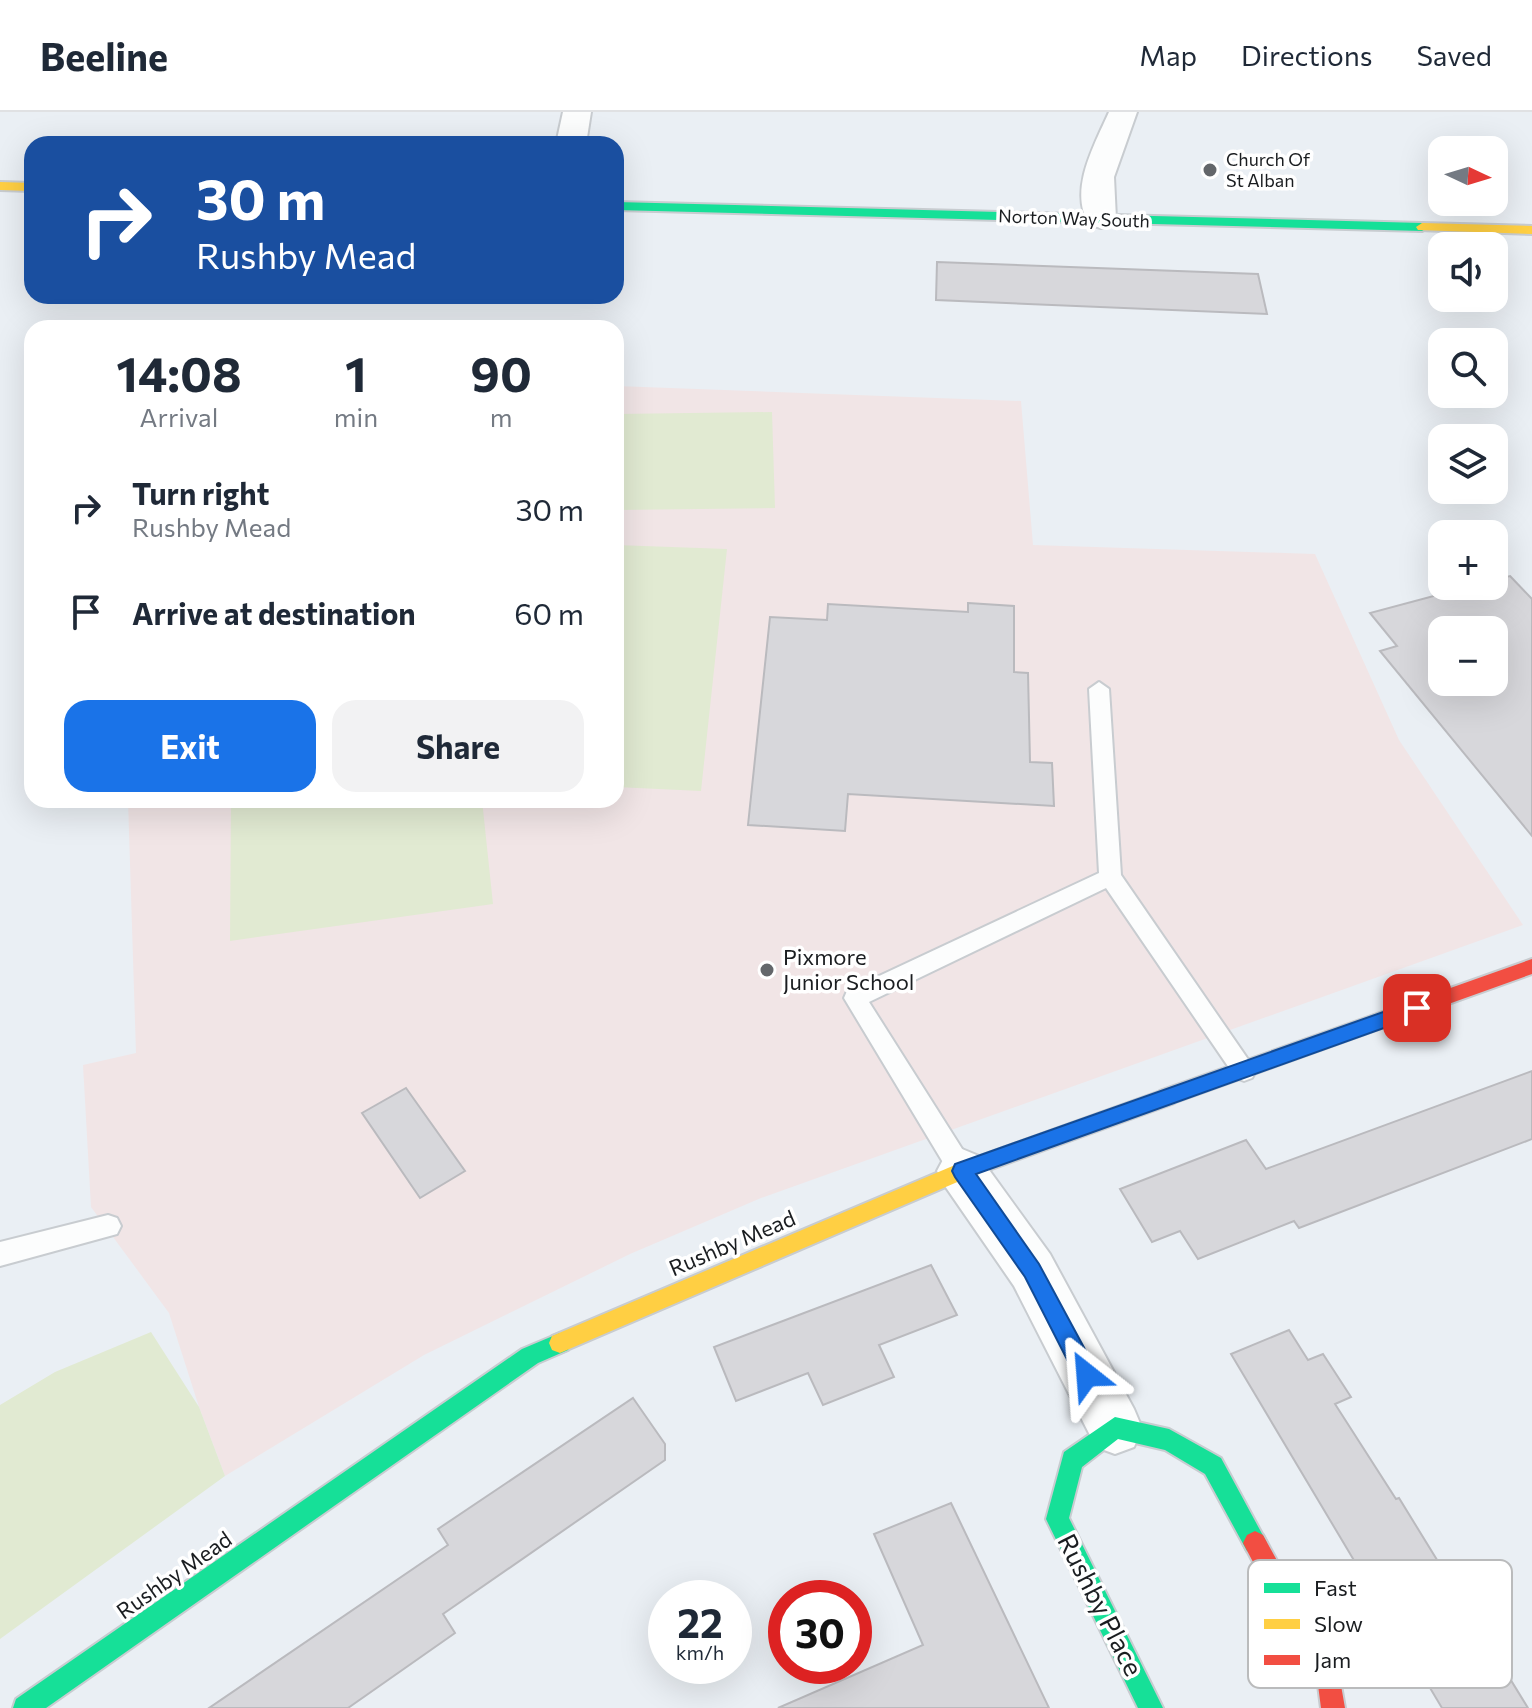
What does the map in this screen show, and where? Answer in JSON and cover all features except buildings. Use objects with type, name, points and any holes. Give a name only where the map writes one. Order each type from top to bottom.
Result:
[{"type":"street","points":[[572,136],[577,112]]},
{"type":"street","points":[[1101,219],[1096,198],[1096,178],[1123,112]]},
{"type":"street","points":[[0,186],[24,187]]},
{"type":"street","name":"Norton Way South","points":[[624,206],[1532,230]]},
{"type":"street","name":"Rushby Mead","points":[[25,1708],[530,1356],[962,1171],[1532,966]]},
{"type":"street","points":[[962,1171],[1032,1270],[1115,1428],[1169,1440],[1213,1466],[1264,1560]]},
{"type":"street","name":"Rushby Place","points":[[1115,1428],[1072,1460],[1057,1519],[1151,1708]]},
{"type":"street","points":[[1331,1688],[1333,1708]]},
{"type":"lane","points":[[1099,689],[1110,877],[1244,1071]]},
{"type":"lane","points":[[962,1171],[855,998],[1110,877]]},
{"type":"lane","points":[[0,1254],[108,1226]]},
{"type":"shaded area","name":"Pixmore Junior School","points":[[624,386],[1021,401],[1033,545],[1315,554],[1399,740],[1523,925],[761,1198],[630,1254],[424,1355],[225,1476],[169,1313],[91,1207],[83,1065],[136,1053],[128,808],[624,808]]},
{"type":"green space","points":[[772,412],[775,508],[624,510],[624,414]]},
{"type":"green space","points":[[624,545],[727,549],[701,791],[624,787]]},
{"type":"green space","points":[[231,808],[483,808],[493,904],[230,941]]},
{"type":"green space","points":[[151,1332],[199,1407],[225,1476],[0,1639],[0,1405],[55,1372]]},
{"type":"traffic: fast","points":[[624,206],[1422,227]]},
{"type":"traffic: fast","points":[[25,1708],[530,1356],[560,1343]]},
{"type":"traffic: fast","points":[[1151,1708],[1057,1519],[1072,1460],[1115,1428],[1169,1440],[1213,1466],[1255,1543]]},
{"type":"traffic: slow","points":[[0,186],[24,187]]},
{"type":"traffic: slow","points":[[1422,227],[1532,230]]},
{"type":"traffic: slow","points":[[560,1343],[962,1171],[1167,1097]]},
{"type":"traffic: jam","points":[[1167,1097],[1532,966]]},
{"type":"traffic: jam","points":[[1255,1543],[1264,1560]]},
{"type":"traffic: jam","points":[[1331,1688],[1333,1708]]},
{"type":"place","name":"Church Of St Alban","points":[[1210,170]]},
{"type":"place","name":"Pixmore Junior School","points":[[767,970]]},
{"type":"route","points":[[1087,1375],[1032,1270],[962,1171],[1417,1008]]}]
